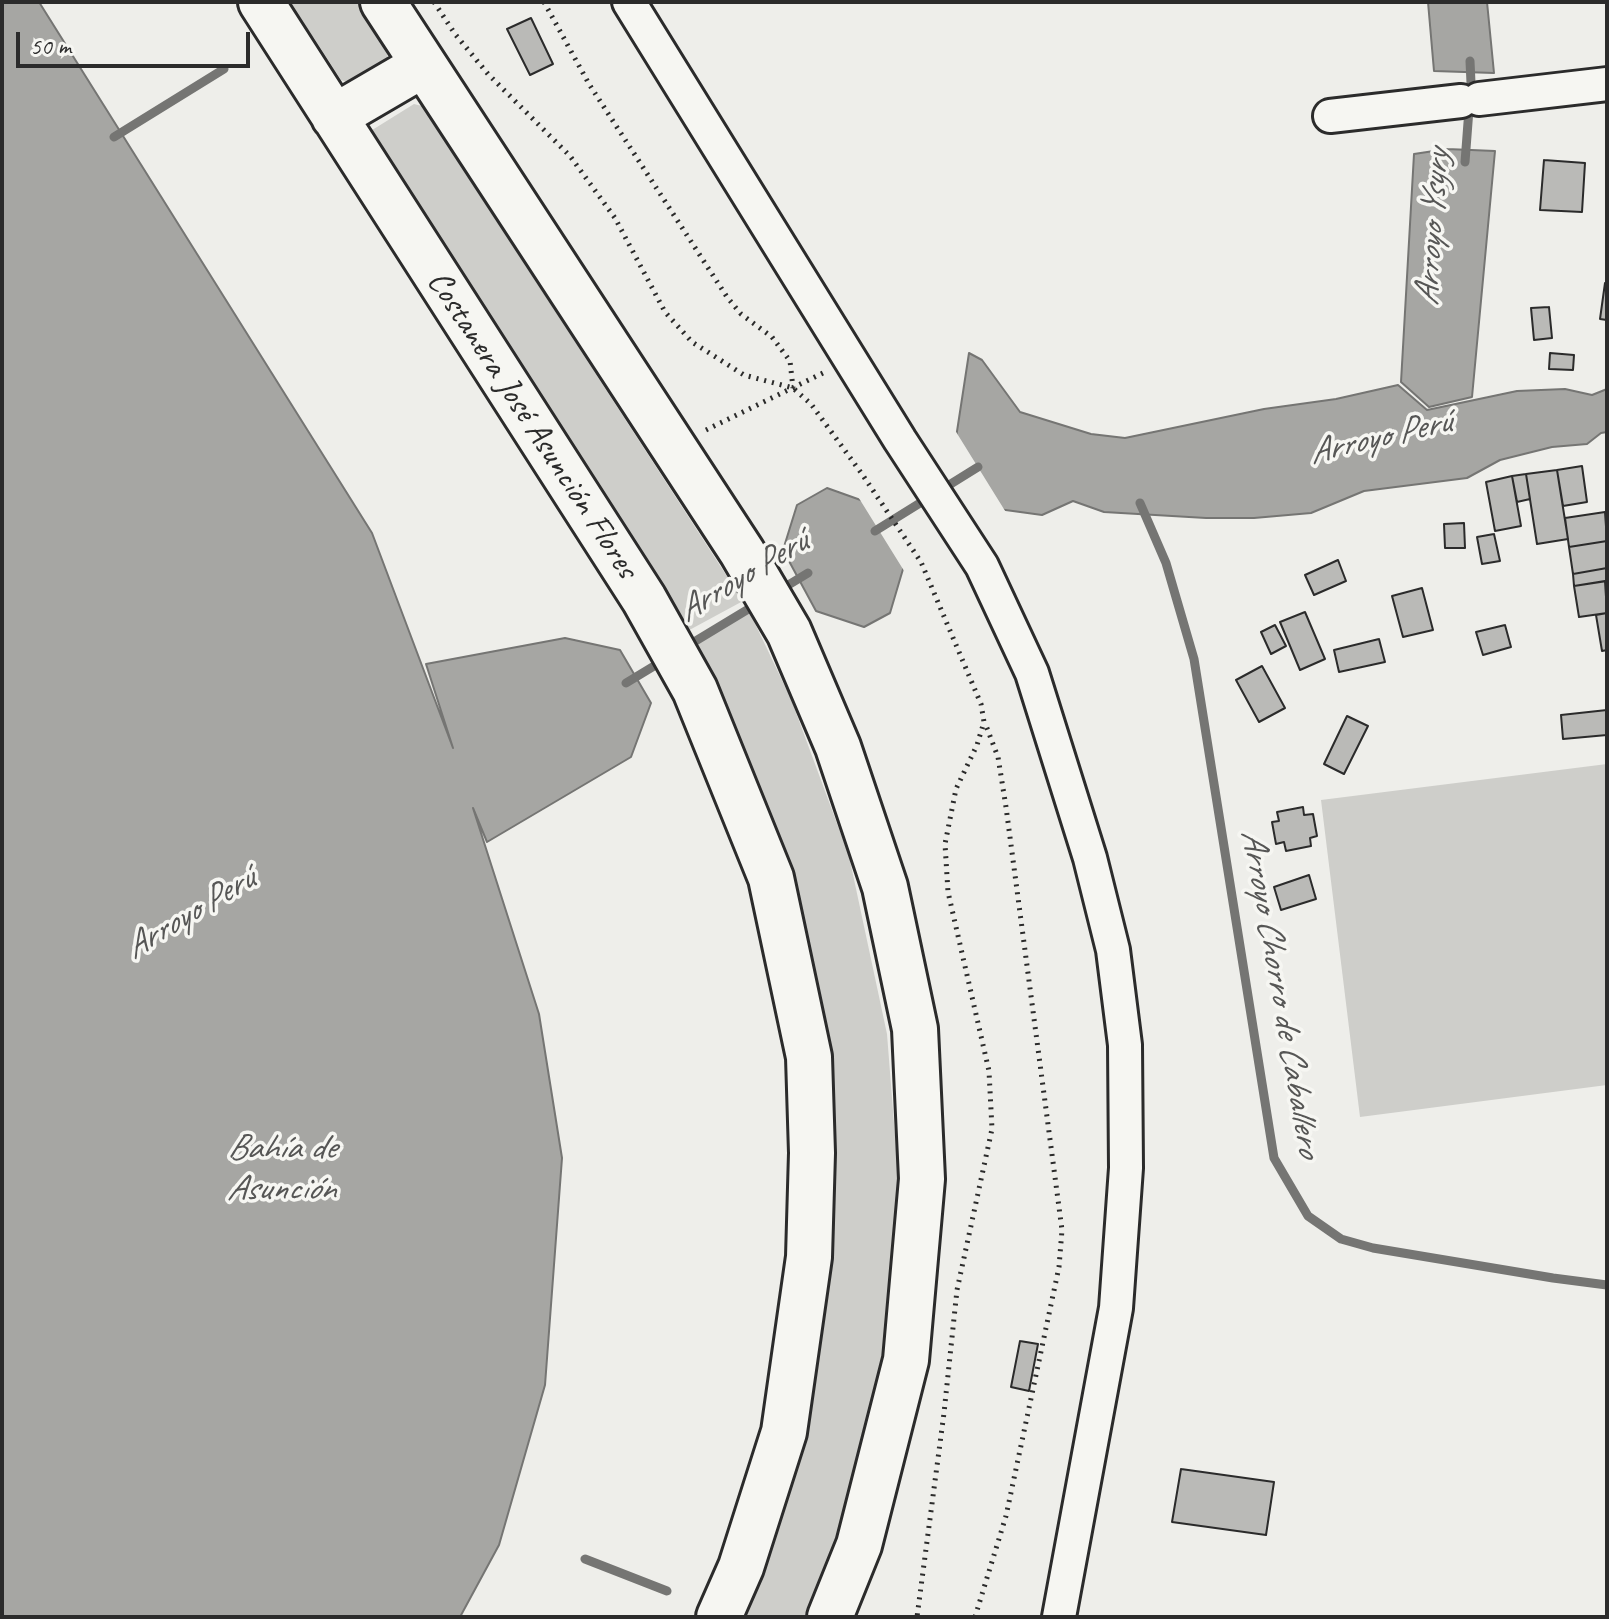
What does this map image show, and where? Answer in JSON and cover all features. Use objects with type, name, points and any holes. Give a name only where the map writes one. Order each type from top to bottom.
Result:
[{"type":"highway","name":"Costanera José Asunción Flores","points":[[261,2],[644,599],[695,690],[771,878],[809,1057],[812,1153],[809,1257],[784,1432],[741,1567],[719,1617]]},
{"type":"highway","points":[[383,2],[742,552],[789,632],[838,747],[885,887],[915,1029],[922,1179],[906,1360],[859,1545],[830,1617]]},
{"type":"highway","points":[[334,117],[423,65]]},
{"type":"street","points":[[629,2],[900,440],[982,566],[1032,673],[1090,858],[1113,950],[1125,1045],[1126,1168],[1116,1308],[1059,1617]]},
{"type":"street","points":[[1330,116],[1607,84]]},
{"type":"path","points":[[434,2],[455,34],[488,74],[570,156],[615,218],[665,312],[692,342],[744,375],[793,388],[811,404],[921,562]]},
{"type":"path","points":[[544,2],[589,84],[727,297],[741,314],[772,337],[790,361],[793,388]]},
{"type":"path","points":[[696,435],[824,372]]},
{"type":"path","points":[[975,1617],[1006,1516],[1059,1267],[1062,1230],[1006,807],[998,757],[984,722]]},
{"type":"shaded area","points":[[278,2],[358,2],[388,51],[387,60],[349,83],[341,80],[314,38]]},
{"type":"shaded area","points":[[414,104],[422,106],[743,601],[682,634],[369,132]]},
{"type":"shaded area","points":[[749,611],[791,699],[849,856],[887,1034],[899,1187],[890,1300],[873,1417],[848,1519],[812,1617],[741,1617],[833,1184],[687,644]]},
{"type":"shaded area","points":[[1607,764],[1607,1085],[1360,1117],[1321,800]]},
{"type":"water","name":"Bahía de Asunción","points":[[2,2],[39,2],[372,533],[453,748],[426,664],[565,638],[620,650],[651,703],[631,757],[487,842],[473,808],[539,1014],[562,1158],[545,1385],[499,1545],[460,1617],[2,1617]]},
{"type":"water","points":[[1428,2],[1487,2],[1494,73],[1434,71]]},
{"type":"water","points":[[1447,149],[1495,151],[1472,397],[1429,407],[1401,382],[1414,154]]},
{"type":"water","points":[[969,353],[982,360],[1020,412],[1091,434],[1125,438],[1398,385],[1427,410],[1517,391],[1565,389],[1592,395],[1607,389],[1607,432],[1587,444],[1552,447],[1500,460],[1467,478],[1364,491],[1311,513],[1206,518],[1104,512],[1073,501],[1042,515],[991,508],[954,451]]},
{"type":"water","points":[[827,488],[869,503],[906,559],[890,613],[864,627],[816,611],[783,550],[797,505]]},
{"type":"pier","points":[[953,427],[1007,514],[988,511],[950,453]]},
{"type":"pier","points":[[857,495],[873,501],[909,557],[906,574]]},
{"type":"building","points":[[531,18],[553,64],[530,75],[507,29]]},
{"type":"building","points":[[1544,160],[1585,163],[1582,212],[1540,210]]},
{"type":"building","points":[[1607,283],[1607,320],[1600,319]]},
{"type":"building","points":[[1549,307],[1552,338],[1534,340],[1531,308]]},
{"type":"building","points":[[1550,353],[1574,355],[1573,370],[1549,369]]},
{"type":"building","points":[[1582,466],[1587,502],[1563,506],[1557,470]]},
{"type":"building","points":[[1557,470],[1568,539],[1537,544],[1526,474]]},
{"type":"building","points":[[1526,474],[1530,499],[1517,502],[1512,476]]},
{"type":"building","points":[[1512,476],[1521,526],[1495,531],[1486,482]]},
{"type":"building","points":[[1605,512],[1607,541],[1569,547],[1565,518]]},
{"type":"building","points":[[1464,523],[1465,548],[1445,548],[1444,524]]},
{"type":"building","points":[[1494,534],[1500,561],[1482,564],[1477,537]]},
{"type":"building","points":[[1607,541],[1607,568],[1573,574],[1569,547]]},
{"type":"building","points":[[1338,560],[1346,581],[1314,595],[1305,575]]},
{"type":"building","points":[[1607,568],[1607,581],[1574,586],[1573,574]]},
{"type":"building","points":[[1605,581],[1607,613],[1579,617],[1574,586]]},
{"type":"building","points":[[1422,588],[1433,630],[1403,637],[1392,596]]},
{"type":"building","points":[[1305,612],[1325,659],[1300,670],[1280,622]]},
{"type":"building","points":[[1607,613],[1607,650],[1602,651],[1596,615]]},
{"type":"building","points":[[1275,625],[1286,646],[1271,654],[1261,632]]},
{"type":"building","points":[[1505,625],[1511,647],[1483,655],[1476,632]]},
{"type":"building","points":[[1379,639],[1385,662],[1339,672],[1334,650]]},
{"type":"building","points":[[1262,666],[1285,708],[1259,722],[1236,680]]},
{"type":"building","points":[[1607,710],[1607,735],[1563,739],[1561,715]]},
{"type":"building","points":[[1347,716],[1368,726],[1344,774],[1324,764]]},
{"type":"building","points":[[1303,807],[1304,815],[1313,814],[1317,836],[1310,838],[1311,846],[1286,851],[1284,842],[1276,844],[1272,822],[1279,821],[1277,812]]},
{"type":"building","points":[[1309,875],[1316,899],[1281,910],[1274,887]]},
{"type":"building","points":[[1020,1341],[1038,1344],[1029,1391],[1011,1387]]},
{"type":"building","points":[[1181,1469],[1274,1482],[1266,1535],[1172,1522]]},
{"type":"waterway","name":"Arroyo Ysyry","points":[[1465,162],[1470,61]]},
{"type":"waterway","points":[[114,137],[224,69]]},
{"type":"waterway","name":"Arroyo Perú","points":[[875,531],[978,467]]},
{"type":"waterway","name":"Arroyo Chorro de Caballero","points":[[1140,503],[1166,563],[1194,659],[1274,1158],[1308,1216],[1341,1239],[1373,1248],[1607,1285]]},
{"type":"waterway","name":"Arroyo Perú","points":[[780,590],[808,573]]},
{"type":"waterway","name":"Arroyo Perú","points":[[684,648],[760,602]]},
{"type":"waterway","name":"Arroyo Perú","points":[[626,683],[664,660]]},
{"type":"waterway","points":[[585,1559],[667,1591]]}]
